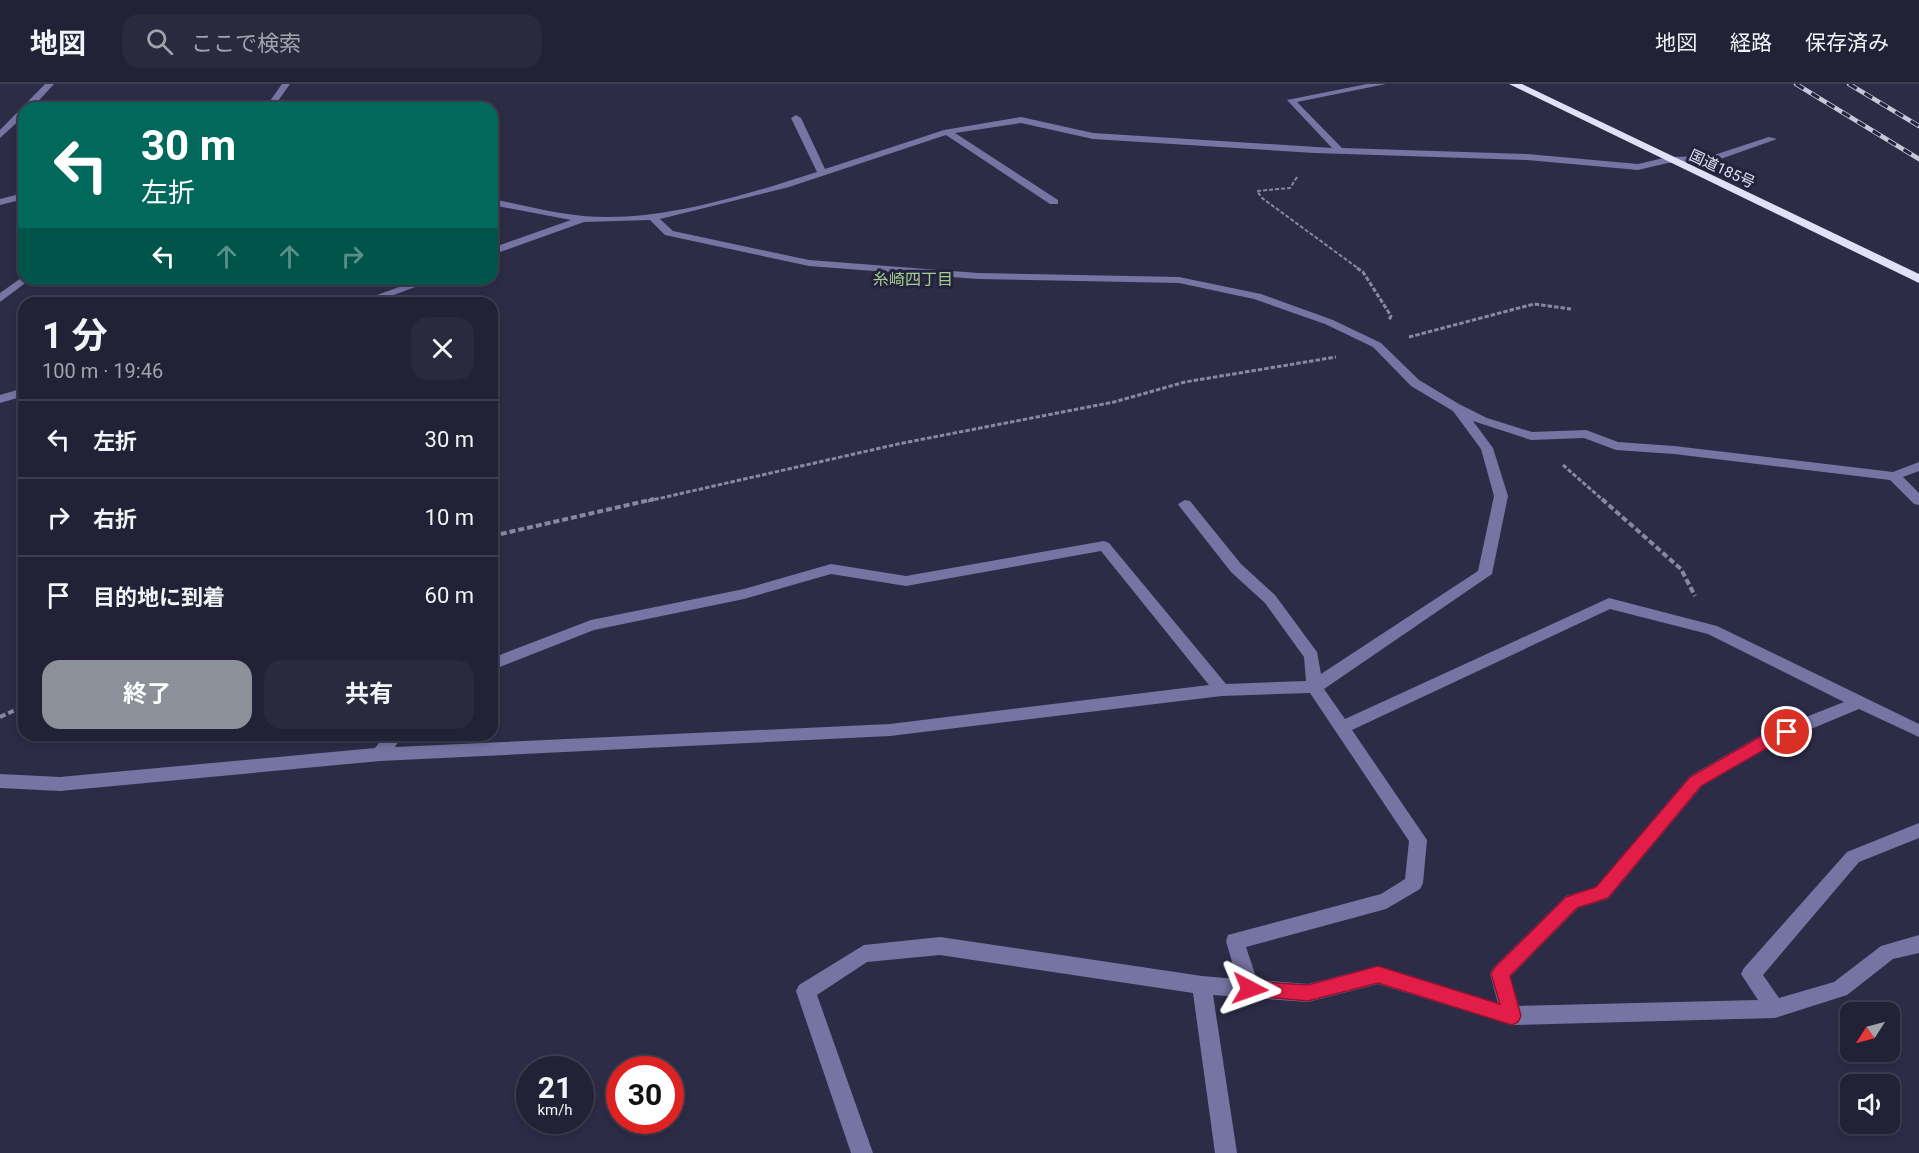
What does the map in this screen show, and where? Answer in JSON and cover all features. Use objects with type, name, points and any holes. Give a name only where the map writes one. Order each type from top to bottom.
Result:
[{"type":"highway","name":"国道185号","points":[[1514,84],[1919,279]]},
{"type":"street","points":[[32,102],[50,84]]},
{"type":"street","points":[[273,102],[286,84]]},
{"type":"street","points":[[1340,151],[1291,100],[1382,84]]},
{"type":"street","points":[[0,135],[18,116]]},
{"type":"street","points":[[796,118],[822,173]]},
{"type":"street","points":[[498,203],[583,219],[673,214],[786,185],[947,132],[1022,120],[1093,136],[1315,150],[1527,157],[1638,167],[1668,160],[1712,159],[1772,139]]},
{"type":"street","points":[[947,132],[1054,202]]},
{"type":"street","points":[[0,202],[18,198]]},
{"type":"street","points":[[652,216],[669,233],[809,263],[978,276],[1179,279],[1257,296],[1329,322],[1377,345],[1415,383],[1483,421],[1531,436],[1586,434],[1616,446],[1674,450],[1894,476],[1919,466]]},
{"type":"street","points":[[498,250],[583,219]]},
{"type":"street","points":[[0,299],[18,284]]},
{"type":"street","points":[[379,297],[414,285]]},
{"type":"street","points":[[0,399],[18,394]]},
{"type":"street","points":[[0,781],[60,783],[380,754],[890,730],[1222,690],[1314,687],[1485,574],[1501,496],[1487,448],[1455,406]]},
{"type":"street","points":[[1894,476],[1919,501]]},
{"type":"street","points":[[1185,504],[1236,567],[1270,599],[1312,656],[1314,687],[1418,840],[1414,883],[1386,901],[1235,941],[1250,989]]},
{"type":"street","points":[[498,662],[591,626],[744,594],[831,569],[906,581],[1104,546],[1222,690]]},
{"type":"street","points":[[1342,728],[1609,603],[1712,630],[1919,731]]},
{"type":"street","points":[[1512,1016],[1500,974],[1572,902],[1602,893],[1696,781],[1768,739],[1860,702]]},
{"type":"street","points":[[380,754],[390,741]]},
{"type":"street","points":[[1775,1009],[1751,974],[1853,857],[1919,830]]},
{"type":"street","points":[[862,1153],[806,991],[864,954],[940,946],[1202,985],[1308,993],[1378,975],[1512,1016],[1775,1009],[1840,989],[1888,952],[1919,944]]},
{"type":"street","points":[[1202,985],[1226,1153]]},
{"type":"path","points":[[1315,150],[1290,188],[1257,191],[1262,198],[1363,272],[1391,316],[1377,345]]},
{"type":"path","points":[[498,535],[898,444],[1114,402],[1185,381],[1368,352],[1377,345],[1534,304],[1571,309]]},
{"type":"path","points":[[1531,436],[1681,569],[1712,630]]},
{"type":"path","points":[[0,717],[18,709]]},
{"type":"railway","points":[[1796,84],[1919,159]]},
{"type":"railway","points":[[1849,84],[1919,126]]},
{"type":"district","name":"糸崎四丁目","points":[[913,279]]},
{"type":"route","points":[[1250,989],[1308,993],[1378,975],[1512,1016],[1500,974],[1572,902],[1602,893],[1696,781],[1768,739],[1787,732]]}]
